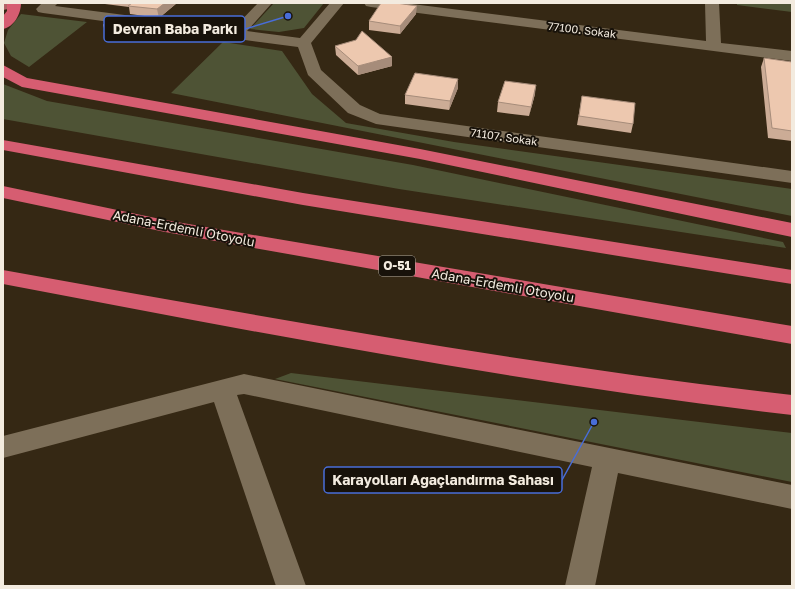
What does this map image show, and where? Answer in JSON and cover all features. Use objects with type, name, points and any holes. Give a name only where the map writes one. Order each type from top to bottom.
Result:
[{"type":"highway","points":[[3,25],[14,12],[14,3]]},
{"type":"highway","points":[[3,70],[22,82],[420,154],[792,230]]},
{"type":"highway","points":[[3,145],[303,199],[718,267],[792,277]]},
{"type":"highway","name":"Adana-Erdemli Otoyolu","points":[[3,192],[164,226],[792,334]]},
{"type":"highway","points":[[3,278],[429,356],[724,398],[792,404]]},
{"type":"main road","points":[[3,6],[6,3]]},
{"type":"street","points":[[51,3],[43,9],[238,33],[304,43],[337,3]]},
{"type":"street","points":[[238,33],[265,3]]},
{"type":"street","name":"77100. Sokak","points":[[371,3],[792,56]]},
{"type":"street","points":[[712,3],[714,46]]},
{"type":"street","name":"71107. Sokak","points":[[304,43],[314,72],[354,109],[376,119],[792,177]]},
{"type":"street","points":[[3,448],[244,384],[792,497]]},
{"type":"street","points":[[223,390],[291,586]]},
{"type":"street","points":[[580,586],[608,459]]},
{"type":"green space","points":[[274,3],[324,3],[304,28],[279,32],[250,29]]},
{"type":"green space","points":[[737,3],[792,3],[792,12],[737,5]]},
{"type":"green space","points":[[21,14],[87,22],[29,67],[11,56],[4,43],[8,30]]},
{"type":"green space","points":[[223,42],[282,51],[312,94],[346,123],[454,142],[792,189],[792,216],[171,93]]},
{"type":"green space","points":[[3,84],[47,101],[413,165],[783,242],[786,248],[399,189],[3,119]]},
{"type":"green space","points":[[291,373],[792,433],[792,482],[275,379]]},
{"type":"building","points":[[132,3],[165,3],[157,9],[128,6]]},
{"type":"building","points":[[381,3],[396,3],[417,6],[400,26],[369,21]]},
{"type":"building","points":[[115,16],[145,20],[133,30],[103,25]]},
{"type":"building","points":[[362,31],[392,57],[358,66],[335,46],[356,40]]},
{"type":"building","points":[[764,58],[792,62],[792,131],[772,128]]},
{"type":"building","points":[[415,73],[458,79],[450,101],[405,95]]},
{"type":"building","points":[[505,81],[536,85],[531,107],[498,102]]},
{"type":"building","points":[[582,96],[635,103],[633,124],[579,116]]},
{"type":"place","name":"Devran Baba Parkı","points":[[288,16]]},
{"type":"place","name":"Karayolları Ağaçlandırma Sahası","points":[[594,422]]}]
